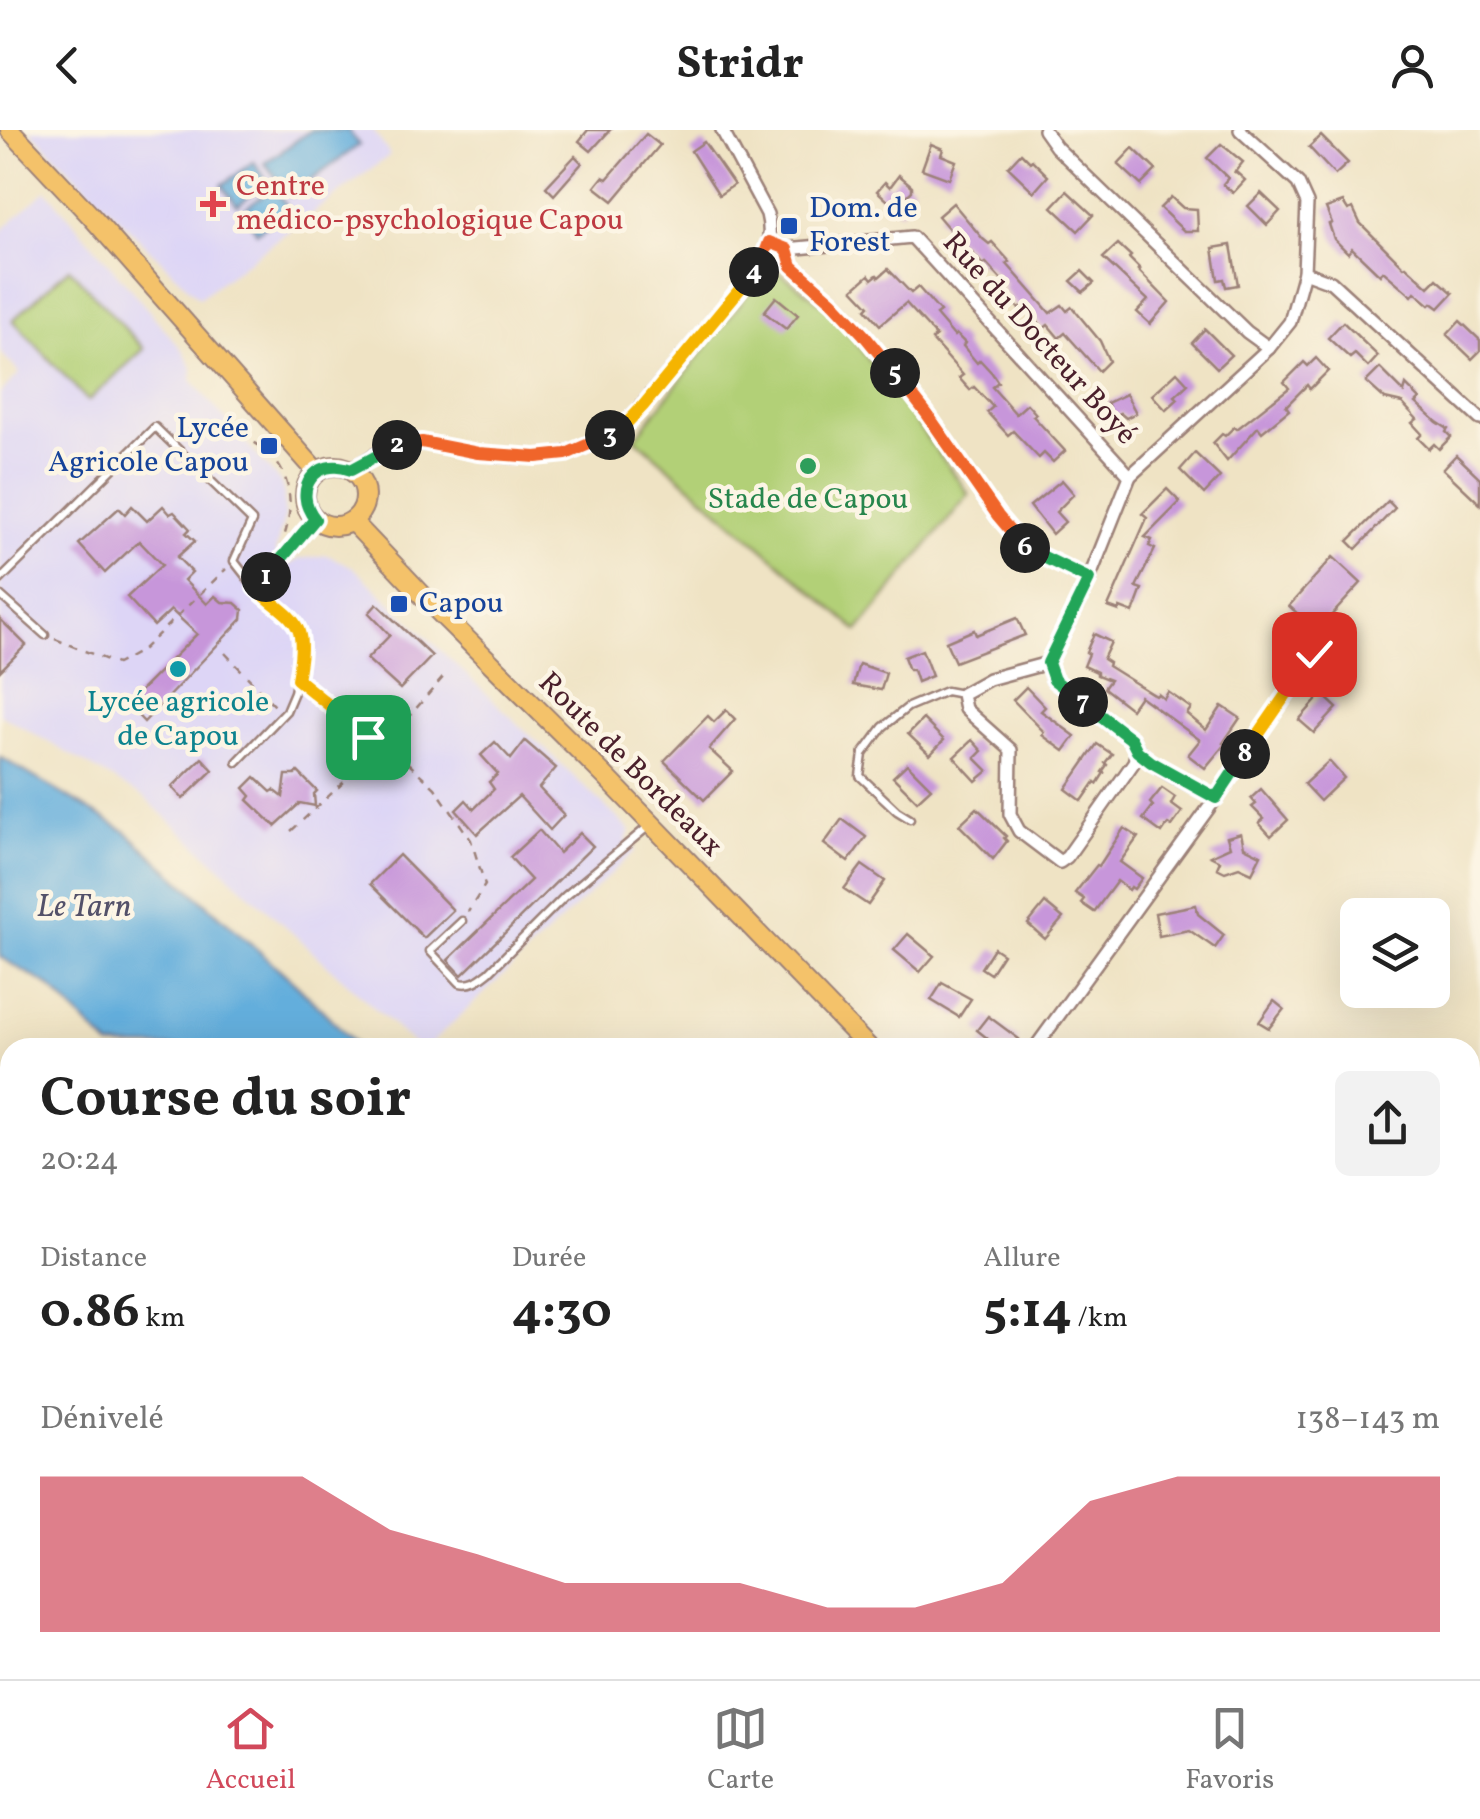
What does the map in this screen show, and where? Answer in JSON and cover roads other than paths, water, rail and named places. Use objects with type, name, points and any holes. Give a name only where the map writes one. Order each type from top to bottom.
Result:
[{"type":"main road","points":[[10,130],[317,472]]},
{"type":"main road","points":[[332,466],[351,470],[358,477],[364,505],[352,521],[343,525],[333,526],[315,519],[308,511],[308,483],[317,472],[332,466]]},
{"type":"main road","name":"Route de Bordeaux","points":[[352,521],[858,1038]]},
{"type":"street","points":[[351,470],[395,445],[422,442],[478,453],[536,457],[566,454],[626,424],[762,261],[769,242],[766,214],[722,130]]},
{"type":"street","points":[[1044,130],[1056,147],[1220,306],[1269,348]]},
{"type":"street","points":[[1130,476],[1269,348],[1290,322],[1304,272],[1307,203],[1298,184],[1240,130]]},
{"type":"street","name":"Rue du Docteur Boyé","points":[[769,242],[787,249],[912,237],[1130,476],[1089,579],[1048,663]]},
{"type":"street","points":[[1304,272],[1331,282],[1477,411]]},
{"type":"street","points":[[1042,1038],[1216,798],[1314,654]]},
{"type":"street","points":[[1137,751],[1134,762],[1067,858],[1060,862],[1019,831],[1010,814],[1011,750],[966,709],[962,694],[989,679],[1048,663],[1054,680],[1131,739],[1137,751],[1216,798]]},
{"type":"lane","points":[[787,249],[792,266],[833,302]]},
{"type":"lane","points":[[0,580],[155,426],[252,521],[234,561],[255,588],[299,626],[303,647],[294,692],[283,714],[237,762]]},
{"type":"lane","points":[[255,588],[315,519]]},
{"type":"lane","points":[[0,595],[45,636]]},
{"type":"lane","points":[[910,818],[897,811],[860,776],[864,754],[883,727],[908,706],[946,691],[962,694]]},
{"type":"lane","points":[[462,921],[430,952],[460,983],[467,985],[482,978],[565,896],[651,824]]},
{"type":"water","points":[[311,130],[348,130],[359,145],[290,196],[265,163]]},
{"type":"water","points":[[254,162],[268,182],[237,205],[222,185]]},
{"type":"water","points":[[273,187],[289,209],[257,232],[241,211]]},
{"type":"water","name":"Le Tarn","points":[[0,757],[125,831],[297,985],[350,1038],[101,1038],[48,985],[0,957]]},
{"type":"place","name":"Centre médico-psychologique Capou","points":[[213,204]]},
{"type":"place","name":"Dom. de Forest","points":[[789,226]]},
{"type":"place","name":"Lycée Agricole Capou","points":[[269,446]]},
{"type":"place","name":"Stade de Capou","points":[[808,466]]},
{"type":"place","name":"Capou","points":[[399,604]]},
{"type":"place","name":"Lycée agricole de Capou","points":[[178,669]]}]
